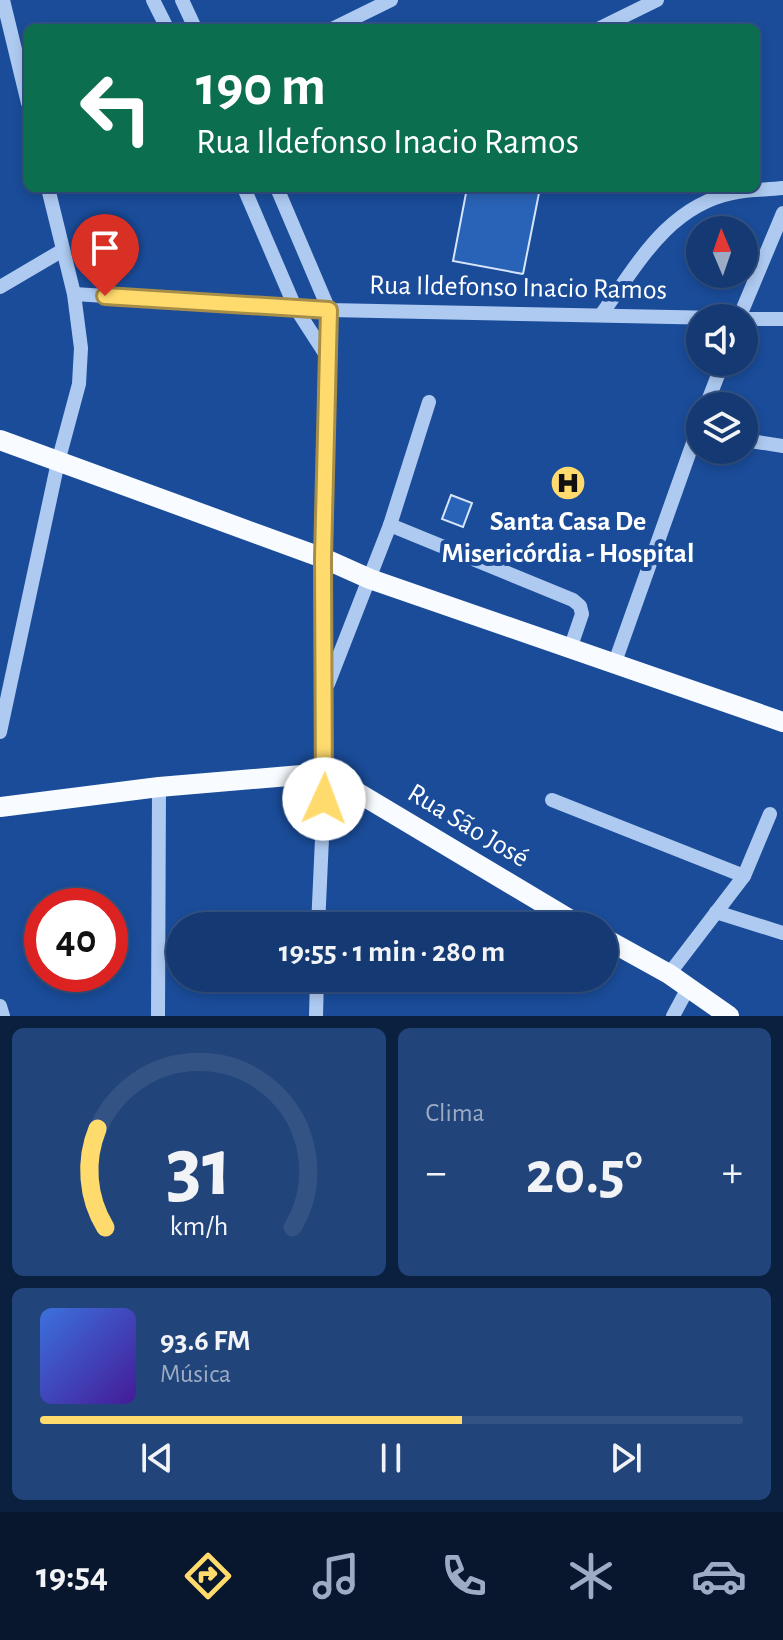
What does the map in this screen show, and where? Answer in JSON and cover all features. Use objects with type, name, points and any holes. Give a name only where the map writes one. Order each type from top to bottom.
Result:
[{"type":"main road","points":[[0,440],[323,558],[370,579],[783,722]]},
{"type":"main road","points":[[0,807],[159,787],[325,773]]},
{"type":"main road","name":"Rua São José","points":[[325,773],[558,912]]},
{"type":"main road","points":[[618,946],[669,974],[729,1016]]},
{"type":"street","points":[[153,0],[165,24]]},
{"type":"street","points":[[182,0],[193,24]]},
{"type":"street","points":[[341,24],[374,4],[391,0]]},
{"type":"street","points":[[608,24],[657,0]]},
{"type":"street","points":[[3,11],[24,88]]},
{"type":"street","points":[[760,190],[783,188]]},
{"type":"street","points":[[0,732],[58,462],[79,384],[81,348],[74,294],[49,192]]},
{"type":"street","points":[[246,192],[295,307],[326,356]]},
{"type":"street","points":[[251,202],[270,192]]},
{"type":"street","points":[[280,192],[329,310],[323,558],[325,773],[319,912]]},
{"type":"street","points":[[601,315],[672,221],[695,205],[744,192]]},
{"type":"street","points":[[747,304],[783,213]]},
{"type":"street","points":[[0,287],[63,250]]},
{"type":"street","name":"Rua Ildefonso Inacio Ramos","points":[[74,294],[329,310],[686,317]]},
{"type":"street","points":[[758,318],[783,319]]},
{"type":"street","points":[[326,690],[390,525],[429,402]]},
{"type":"street","points":[[758,442],[783,446]]},
{"type":"street","points":[[615,662],[687,464]]},
{"type":"street","points":[[390,525],[573,600],[580,606],[582,614],[570,649]]},
{"type":"street","points":[[158,1016],[159,787]]},
{"type":"street","points":[[552,800],[744,876]]},
{"type":"street","points":[[669,974],[744,876],[770,814]]},
{"type":"street","points":[[716,912],[783,933]]},
{"type":"street","points":[[673,1016],[688,988]]},
{"type":"street","points":[[316,1016],[317,992]]},
{"type":"street","points":[[0,1006],[3,1016]]},
{"type":"building","points":[[466,192],[539,192],[523,274],[453,261]]},
{"type":"building","points":[[451,495],[472,503],[463,527],[442,519]]},
{"type":"place","name":"Santa Casa De Misericórdia - Hospital","points":[[568,483]]},
{"type":"route","points":[[105,296],[329,310],[323,558],[326,690],[324,799]]}]
